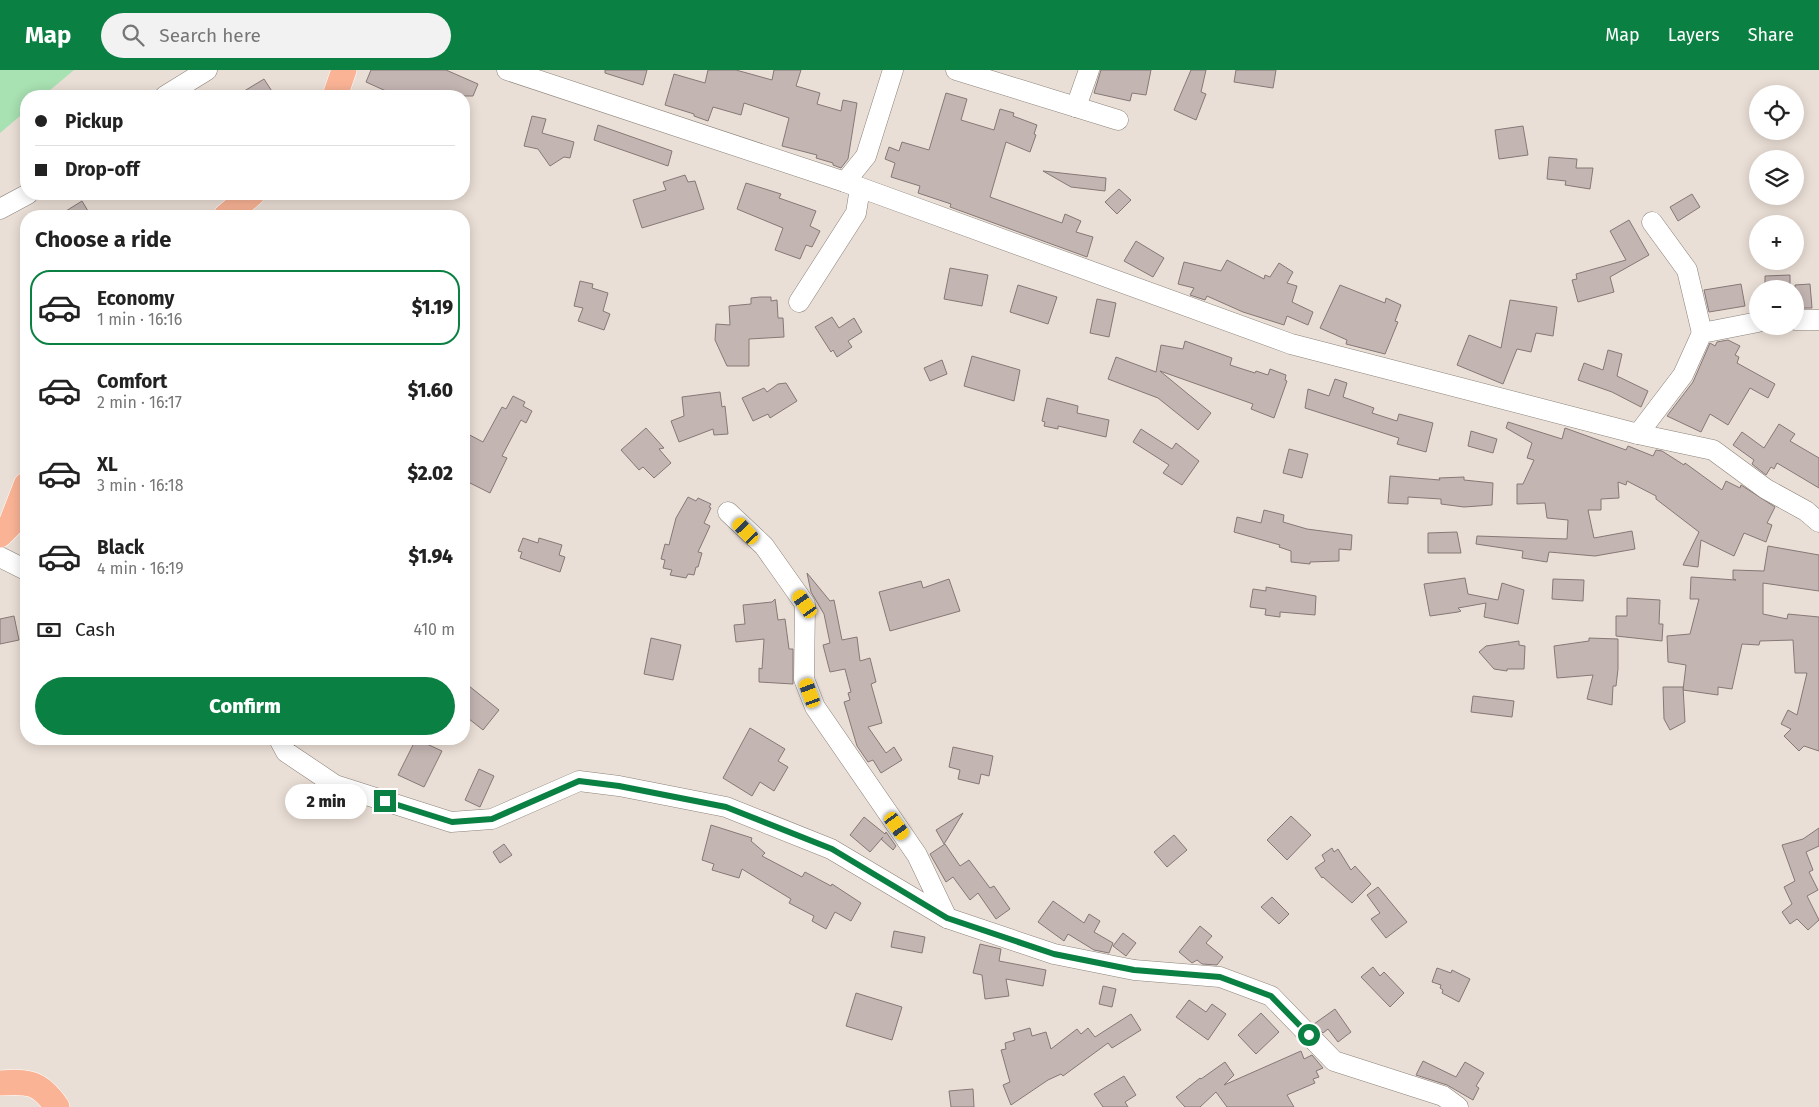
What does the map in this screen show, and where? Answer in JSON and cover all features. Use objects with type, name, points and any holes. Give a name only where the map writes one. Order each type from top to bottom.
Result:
[{"type":"main road","points":[[337,90],[344,70]]},
{"type":"main road","points":[[233,210],[245,200]]},
{"type":"main road","points":[[0,535],[11,524],[20,501]]},
{"type":"main road","points":[[0,1083],[26,1081],[44,1089],[57,1107]]},
{"type":"street","points":[[175,90],[207,70]]},
{"type":"street","points":[[509,70],[852,185],[1291,344],[1638,434],[1713,450],[1766,489],[1806,511],[1819,522]]},
{"type":"street","points":[[799,302],[856,213],[852,185],[866,156],[893,70]]},
{"type":"street","points":[[956,70],[1118,120]]},
{"type":"street","points":[[1076,107],[1088,70]]},
{"type":"street","points":[[0,209],[20,198]]},
{"type":"street","points":[[1638,434],[1683,375],[1702,333],[1687,270],[1652,222]]},
{"type":"street","points":[[1804,320],[1819,320]]},
{"type":"street","points":[[1702,333],[1749,324]]},
{"type":"street","points":[[728,512],[764,546],[805,604],[804,679],[814,707],[918,855],[947,918]]},
{"type":"street","points":[[0,557],[20,567]]},
{"type":"street","points":[[282,745],[286,752],[336,785],[452,822],[492,819],[579,781],[619,786],[726,807],[832,849],[947,918],[1054,954],[1134,970],[1220,977],[1271,996],[1334,1061],[1443,1096],[1458,1107]]},
{"type":"green space","points":[[0,70],[74,70],[50,90],[20,90],[20,116],[0,133]]},
{"type":"building","points":[[371,70],[446,70],[478,84],[473,96],[470,96],[470,90],[384,90],[366,82]]},
{"type":"building","points":[[605,70],[647,70],[643,85],[605,73]]},
{"type":"building","points":[[708,70],[736,70],[772,80],[774,70],[801,70],[796,86],[820,93],[817,104],[841,111],[843,100],[857,103],[848,159],[841,168],[833,165],[833,163],[816,158],[817,155],[782,146],[789,118],[744,103],[741,115],[713,107],[708,121],[694,116],[694,114],[665,105],[674,74],[705,83]]},
{"type":"building","points":[[1101,70],[1151,70],[1146,95],[1132,93],[1130,101],[1094,93]]},
{"type":"building","points":[[1191,70],[1206,70],[1201,92],[1206,94],[1196,120],[1174,110]]},
{"type":"building","points":[[1236,70],[1276,70],[1273,88],[1234,82]]},
{"type":"building","points":[[264,79],[271,90],[246,90]]},
{"type":"building","points":[[946,93],[967,99],[961,120],[994,130],[1000,109],[1014,113],[1013,116],[1037,125],[1034,134],[1036,135],[1030,152],[1006,142],[990,197],[1062,223],[1065,214],[1081,221],[1076,232],[1093,237],[1087,257],[950,207],[951,204],[918,193],[920,186],[891,177],[895,163],[885,159],[889,147],[899,151],[902,142],[929,150]]},
{"type":"building","points":[[532,116],[546,119],[542,133],[574,142],[570,158],[564,157],[550,166],[538,149],[524,146]]},
{"type":"building","points":[[598,125],[672,151],[668,166],[594,140]]},
{"type":"building","points":[[1523,126],[1528,155],[1499,159],[1495,130]]},
{"type":"building","points":[[1549,157],[1577,159],[1576,168],[1593,168],[1590,189],[1565,185],[1566,181],[1547,179]]},
{"type":"building","points":[[1043,171],[1106,178],[1105,191],[1071,187]]},
{"type":"building","points":[[685,175],[688,182],[695,181],[704,209],[642,228],[633,200],[666,190],[663,182]]},
{"type":"building","points":[[746,183],[781,194],[779,198],[816,211],[810,226],[820,231],[812,247],[806,245],[800,259],[775,250],[783,228],[737,209]]},
{"type":"building","points":[[1119,189],[1131,200],[1117,214],[1105,202]]},
{"type":"building","points":[[1692,194],[1700,207],[1678,221],[1670,207]]},
{"type":"building","points":[[82,201],[87,210],[68,210]]},
{"type":"building","points":[[1629,220],[1649,255],[1610,277],[1614,292],[1578,302],[1572,280],[1577,279],[1576,274],[1626,260],[1610,231]]},
{"type":"building","points":[[1136,241],[1164,258],[1153,277],[1124,261]]},
{"type":"building","points":[[1227,260],[1264,279],[1265,275],[1270,277],[1279,263],[1293,272],[1287,283],[1297,286],[1292,302],[1313,312],[1308,325],[1287,316],[1284,325],[1243,312],[1207,296],[1205,300],[1190,295],[1194,288],[1178,284],[1184,262],[1221,271]]},
{"type":"building","points":[[950,268],[988,275],[982,306],[944,299]]},
{"type":"building","points":[[1790,275],[1790,280],[1765,280],[1765,276]]},
{"type":"building","points":[[580,281],[593,284],[592,288],[608,293],[603,311],[610,314],[604,330],[578,321],[583,308],[574,306]]},
{"type":"building","points":[[1741,284],[1745,306],[1709,312],[1704,290]]},
{"type":"building","points":[[1804,284],[1810,284],[1812,308],[1804,308]]},
{"type":"building","points":[[1018,285],[1057,297],[1048,324],[1010,312]]},
{"type":"building","points":[[1340,285],[1385,303],[1386,298],[1401,305],[1395,321],[1398,322],[1385,354],[1346,344],[1347,340],[1320,328]]},
{"type":"building","points":[[771,297],[771,301],[777,300],[778,318],[783,318],[784,337],[749,339],[749,366],[727,366],[715,340],[716,324],[730,325],[729,306],[751,304],[751,298]]},
{"type":"building","points":[[1097,299],[1116,303],[1109,337],[1090,333]]},
{"type":"building","points":[[1510,300],[1557,307],[1553,336],[1536,333],[1531,352],[1517,349],[1503,384],[1457,365],[1469,335],[1501,348]]},
{"type":"building","points":[[832,317],[839,328],[854,318],[862,332],[848,341],[852,347],[837,357],[833,350],[831,352],[815,327]]},
{"type":"building","points":[[1728,340],[1740,346],[1735,355],[1739,357],[1737,363],[1775,384],[1768,398],[1750,388],[1728,425],[1710,414],[1701,432],[1667,416],[1693,382],[1710,343],[1715,346],[1717,342]]},
{"type":"building","points":[[1185,341],[1232,358],[1230,365],[1255,373],[1256,371],[1268,375],[1270,369],[1286,375],[1285,380],[1287,381],[1274,418],[1251,409],[1253,404],[1160,371],[1211,413],[1198,430],[1158,398],[1108,379],[1116,357],[1156,372],[1161,345],[1183,349]]},
{"type":"building","points":[[1608,350],[1622,354],[1617,376],[1648,391],[1641,407],[1612,392],[1578,380],[1584,363],[1603,370]]},
{"type":"building","points":[[972,356],[1020,370],[1014,401],[964,386]]},
{"type":"building","points":[[942,360],[947,374],[930,381],[924,368]]},
{"type":"building","points":[[1335,379],[1347,383],[1343,397],[1374,408],[1372,413],[1397,421],[1399,414],[1433,423],[1426,452],[1397,444],[1399,438],[1305,408],[1308,389],[1329,396]]},
{"type":"building","points":[[786,383],[797,401],[770,418],[768,414],[753,421],[742,398],[764,388],[767,392],[778,384]]},
{"type":"building","points":[[720,392],[722,407],[725,406],[728,434],[714,435],[713,429],[679,442],[671,421],[684,416],[682,397]]},
{"type":"building","points":[[513,396],[525,402],[523,406],[532,411],[526,423],[521,420],[502,456],[507,458],[490,493],[470,483],[470,435],[483,442],[502,407],[506,409]]},
{"type":"building","points":[[1047,398],[1078,406],[1077,413],[1109,420],[1106,437],[1058,426],[1058,429],[1044,426],[1045,422],[1042,421]]},
{"type":"building","points":[[1508,422],[1562,439],[1565,428],[1626,450],[1628,446],[1653,456],[1656,450],[1662,451],[1684,465],[1685,463],[1722,490],[1726,481],[1740,488],[1741,485],[1775,507],[1767,523],[1772,525],[1766,542],[1744,533],[1734,556],[1701,540],[1698,567],[1683,565],[1699,532],[1656,499],[1656,496],[1627,481],[1626,485],[1618,482],[1619,498],[1601,499],[1601,510],[1588,510],[1594,538],[1632,531],[1635,549],[1595,556],[1549,552],[1547,562],[1522,558],[1523,551],[1476,544],[1477,536],[1567,539],[1568,520],[1547,518],[1545,503],[1517,504],[1517,484],[1523,484],[1534,460],[1527,458],[1532,443],[1506,428]]},
{"type":"building","points":[[1779,424],[1795,434],[1790,441],[1819,458],[1819,488],[1777,463],[1774,469],[1771,467],[1766,475],[1752,464],[1754,460],[1733,445],[1742,432],[1764,448]]},
{"type":"building","points":[[646,428],[664,448],[659,449],[671,463],[654,478],[643,467],[639,470],[621,450]]},
{"type":"building","points":[[1141,429],[1172,449],[1176,443],[1199,461],[1182,485],[1163,473],[1169,465],[1133,442]]},
{"type":"building","points":[[1471,431],[1497,439],[1493,453],[1468,446]]},
{"type":"building","points":[[1289,449],[1308,454],[1302,478],[1283,473]]},
{"type":"building","points":[[1390,476],[1440,480],[1439,478],[1464,477],[1464,480],[1493,483],[1492,505],[1464,507],[1441,504],[1441,499],[1408,497],[1408,504],[1388,503]]},
{"type":"building","points":[[688,497],[696,501],[698,498],[711,504],[709,507],[711,508],[704,523],[710,526],[698,552],[702,553],[698,567],[696,567],[694,575],[688,574],[686,578],[670,575],[672,570],[663,568],[665,560],[661,559],[665,544],[669,545],[676,518]]},
{"type":"building","points":[[1264,510],[1284,515],[1283,522],[1307,529],[1352,535],[1351,550],[1339,549],[1339,561],[1310,562],[1310,564],[1291,562],[1291,551],[1279,547],[1280,545],[1234,532],[1237,517],[1261,523]]},
{"type":"building","points":[[1457,532],[1461,553],[1428,553],[1428,533]]},
{"type":"building","points":[[523,538],[538,543],[539,538],[562,545],[559,555],[565,557],[560,572],[520,558],[522,552],[518,551]]},
{"type":"building","points":[[1768,546],[1819,555],[1819,591],[1763,583],[1763,614],[1787,619],[1788,614],[1819,617],[1819,751],[1804,746],[1799,751],[1784,736],[1791,729],[1781,724],[1788,710],[1797,715],[1807,673],[1795,673],[1793,640],[1760,641],[1759,645],[1742,644],[1732,689],[1718,687],[1718,695],[1683,690],[1686,665],[1668,662],[1667,636],[1690,634],[1699,599],[1690,599],[1691,577],[1736,580],[1733,579],[1733,570],[1764,571]]},
{"type":"building","points":[[807,573],[830,601],[834,600],[842,640],[857,637],[860,661],[870,658],[876,682],[871,684],[882,723],[868,727],[886,753],[894,747],[902,760],[881,773],[873,760],[868,762],[857,746],[844,702],[850,700],[848,693],[851,692],[845,669],[830,672],[823,645],[830,643],[824,614],[811,592]]},
{"type":"building","points":[[1465,578],[1468,594],[1498,600],[1502,583],[1524,590],[1518,624],[1484,617],[1486,603],[1458,608],[1461,611],[1458,612],[1430,616],[1424,584]]},
{"type":"building","points":[[949,579],[960,611],[890,631],[879,592],[921,581],[923,588]]},
{"type":"building","points":[[1553,579],[1584,580],[1583,601],[1552,599]]},
{"type":"building","points":[[1266,587],[1316,596],[1315,615],[1280,612],[1280,617],[1265,615],[1266,609],[1250,607],[1253,589],[1266,591]]},
{"type":"building","points":[[1627,598],[1660,600],[1659,624],[1663,624],[1662,641],[1616,636],[1616,616],[1627,616]]},
{"type":"building","points":[[775,599],[778,620],[785,619],[789,649],[793,649],[793,684],[759,682],[759,668],[762,669],[764,639],[736,642],[734,625],[745,624],[743,605],[772,602]]},
{"type":"building","points":[[14,616],[19,640],[0,644],[0,619]]},
{"type":"building","points":[[651,638],[681,645],[673,680],[644,674]]},
{"type":"building","points":[[1589,638],[1618,639],[1618,669],[1616,686],[1613,686],[1612,705],[1587,699],[1593,675],[1557,678],[1554,646],[1589,641]]},
{"type":"building","points":[[1519,641],[1519,645],[1525,646],[1524,669],[1507,669],[1507,671],[1494,669],[1479,652],[1486,646]]},
{"type":"building","points":[[470,687],[499,710],[483,730],[470,720]]},
{"type":"building","points":[[1663,687],[1683,687],[1685,722],[1670,730],[1664,719]]},
{"type":"building","points":[[1473,696],[1514,701],[1512,717],[1471,712]]},
{"type":"building","points":[[750,728],[785,749],[778,761],[788,767],[774,791],[760,782],[752,796],[723,778]]},
{"type":"building","points":[[413,745],[429,745],[442,751],[424,787],[398,775]]},
{"type":"building","points":[[953,747],[993,756],[989,776],[981,774],[979,784],[958,779],[960,770],[949,767]]},
{"type":"building","points":[[479,769],[494,776],[480,807],[465,800]]},
{"type":"building","points":[[963,813],[949,836],[944,844],[936,830]]},
{"type":"building","points":[[1291,816],[1311,835],[1287,860],[1267,840]]},
{"type":"building","points":[[864,817],[885,834],[886,832],[896,846],[893,850],[881,839],[870,852],[850,835]]},
{"type":"building","points":[[711,825],[752,838],[751,841],[765,853],[762,856],[802,877],[805,872],[831,886],[832,884],[861,903],[851,921],[835,912],[826,929],[812,921],[814,916],[789,903],[791,899],[742,869],[739,878],[712,870],[714,864],[702,860]]},
{"type":"building","points":[[1819,828],[1819,846],[1806,852],[1813,870],[1809,872],[1818,890],[1807,896],[1819,920],[1808,930],[1797,919],[1790,924],[1782,912],[1792,904],[1784,887],[1795,881],[1782,845],[1803,839]]},
{"type":"building","points":[[1174,835],[1187,850],[1167,867],[1154,852]]},
{"type":"building","points":[[504,844],[512,855],[500,863],[493,852]]},
{"type":"building","points":[[945,844],[960,866],[969,860],[990,888],[994,886],[1010,909],[996,919],[978,893],[970,900],[953,877],[946,882],[930,854]]},
{"type":"building","points":[[1332,848],[1334,852],[1338,849],[1351,870],[1355,866],[1371,884],[1352,903],[1322,878],[1315,868],[1325,861],[1322,855]]},
{"type":"building","points":[[1378,887],[1407,922],[1386,938],[1371,919],[1380,913],[1367,895]]},
{"type":"building","points":[[1272,897],[1289,914],[1279,924],[1261,907]]},
{"type":"building","points":[[1053,901],[1084,923],[1089,914],[1100,921],[1094,932],[1113,943],[1109,953],[1094,950],[1068,934],[1064,941],[1038,922]]},
{"type":"building","points":[[1200,926],[1212,936],[1206,943],[1223,957],[1217,965],[1202,964],[1197,960],[1192,963],[1179,952]]},
{"type":"building","points":[[894,931],[925,937],[922,953],[891,947]]},
{"type":"building","points":[[1123,933],[1136,943],[1126,956],[1113,946]]},
{"type":"building","points":[[980,944],[1001,949],[999,961],[1046,970],[1043,986],[1006,979],[1009,996],[985,999],[982,975],[973,973]]},
{"type":"building","points":[[1373,967],[1380,976],[1384,972],[1404,993],[1390,1007],[1361,977]]},
{"type":"building","points":[[1437,968],[1451,973],[1452,970],[1470,979],[1459,1002],[1442,993],[1441,985],[1432,982]]},
{"type":"building","points":[[1103,986],[1116,989],[1112,1007],[1099,1004]]},
{"type":"building","points":[[856,993],[902,1007],[892,1040],[846,1026]]},
{"type":"building","points":[[1189,1000],[1206,1012],[1212,1004],[1226,1014],[1208,1040],[1176,1017]]},
{"type":"building","points":[[1335,1009],[1351,1032],[1338,1042],[1328,1029],[1323,1033],[1314,1024]]},
{"type":"building","points":[[1261,1013],[1279,1032],[1256,1054],[1238,1035]]},
{"type":"building","points":[[1131,1014],[1141,1030],[1112,1048],[1108,1043],[1063,1076],[1061,1074],[1048,1080],[1011,1105],[1003,1085],[1010,1082],[1001,1050],[1006,1049],[1005,1043],[1015,1040],[1013,1033],[1030,1028],[1032,1036],[1046,1032],[1051,1049],[1077,1029],[1081,1034],[1088,1028],[1095,1037]]},
{"type":"building","points":[[1301,1051],[1304,1059],[1312,1055],[1323,1068],[1316,1071],[1319,1077],[1313,1079],[1315,1083],[1287,1095],[1294,1107],[1227,1107],[1216,1092],[1200,1107],[1185,1107],[1176,1097],[1200,1078],[1225,1062],[1234,1075],[1224,1085]]},
{"type":"building","points":[[1423,1061],[1456,1077],[1465,1062],[1484,1073],[1476,1086],[1479,1088],[1473,1100],[1447,1085],[1416,1075]]},
{"type":"building","points":[[1124,1076],[1136,1095],[1125,1102],[1128,1107],[1103,1107],[1094,1094]]},
{"type":"building","points":[[973,1089],[974,1107],[951,1107],[949,1091]]},
{"type":"route","points":[[385,801],[452,822],[492,819],[579,781],[619,786],[726,807],[832,849],[947,918],[1054,954],[1134,970],[1220,977],[1271,996],[1309,1035]]}]
